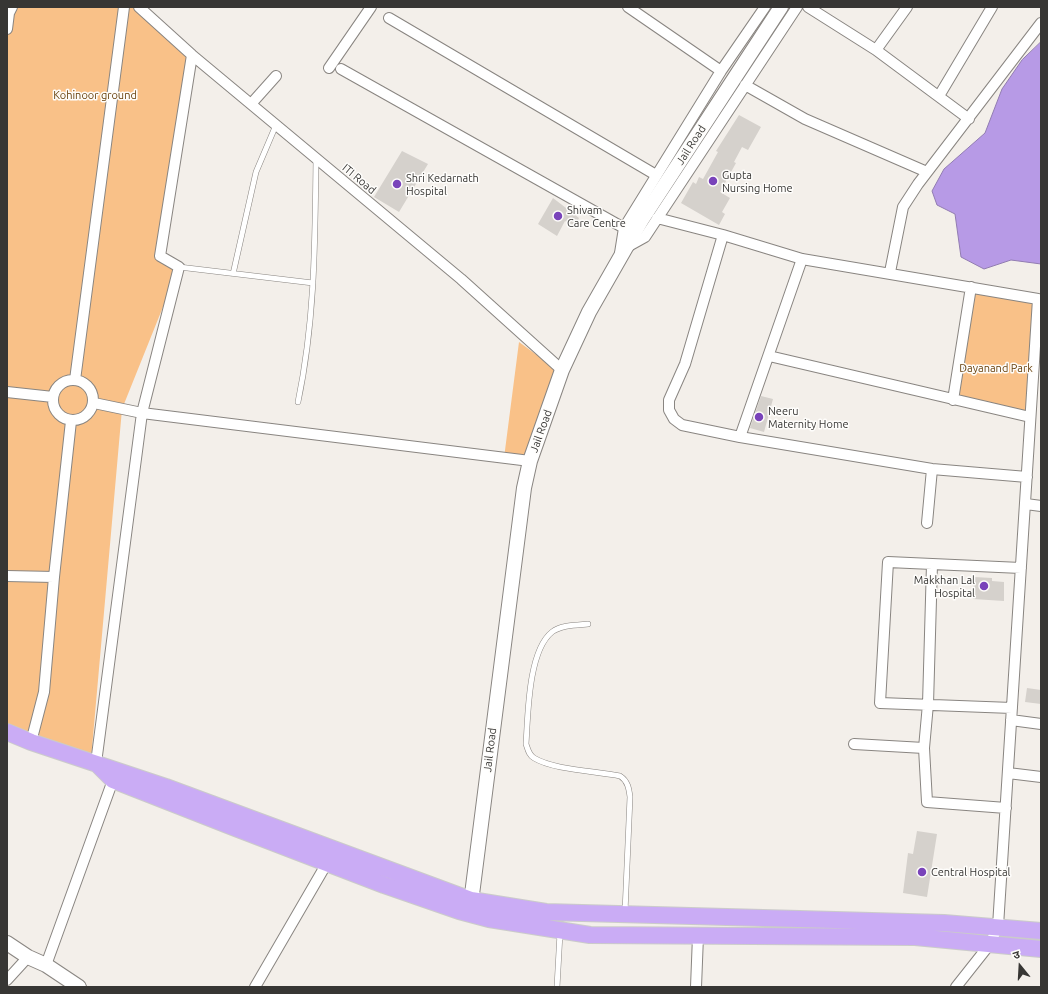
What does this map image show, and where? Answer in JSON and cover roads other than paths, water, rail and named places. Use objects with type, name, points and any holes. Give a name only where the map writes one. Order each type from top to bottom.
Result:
[{"type":"main road","points":[[7,732],[31,742],[166,787],[470,907],[546,912],[944,923],[998,926],[1041,931]]},
{"type":"main road","points":[[96,763],[113,780],[327,864],[403,892],[560,930],[590,935],[916,937],[1041,949]]},
{"type":"street","points":[[75,380],[124,7]]},
{"type":"street","name":"ITI Road","points":[[139,7],[192,55],[461,279],[562,370]]},
{"type":"street","points":[[329,68],[371,7]]},
{"type":"street","points":[[628,7],[721,71]]},
{"type":"street","points":[[622,254],[624,228],[721,71],[765,7]]},
{"type":"street","name":"Jail Road","points":[[470,907],[524,488],[530,462],[562,370],[589,312],[640,221],[781,7]]},
{"type":"street","points":[[622,254],[645,237],[797,7]]},
{"type":"street","points":[[808,7],[876,50],[969,119]]},
{"type":"street","points":[[876,50],[907,7]]},
{"type":"street","points":[[939,96],[987,9]]},
{"type":"street","points":[[7,28],[9,12]]},
{"type":"street","points":[[389,18],[656,175]]},
{"type":"street","points":[[890,272],[903,207],[926,172],[969,119],[1041,23]]},
{"type":"street","points":[[96,763],[142,413],[179,267],[160,256],[192,55]]},
{"type":"street","points":[[341,69],[624,228]]},
{"type":"street","points":[[251,104],[276,76]]},
{"type":"street","points":[[745,85],[806,119],[926,172]]},
{"type":"street","points":[[657,218],[723,235],[802,259],[890,272],[1039,298],[1030,417],[1026,504],[998,926],[990,944],[956,987]]},
{"type":"street","points":[[723,235],[685,364],[669,400],[669,410],[674,419],[682,425],[740,437],[932,469],[1027,477]]},
{"type":"street","points":[[740,437],[770,356],[802,259]]},
{"type":"street","points":[[953,400],[971,287]]},
{"type":"street","points":[[770,356],[1030,417]]},
{"type":"street","points":[[75,380],[83,382],[90,388],[94,403],[86,416],[79,420],[70,421],[57,413],[53,406],[53,397],[55,390],[61,384],[75,380]]},
{"type":"street","points":[[7,392],[53,397]]},
{"type":"street","points":[[94,403],[142,413],[530,462]]},
{"type":"street","points":[[31,742],[44,692],[70,421]]},
{"type":"street","points":[[927,523],[932,469]]},
{"type":"street","points":[[1026,504],[1041,506]]},
{"type":"street","points":[[1012,708],[880,702],[888,562],[1021,568]]},
{"type":"street","points":[[932,564],[928,704],[924,748],[927,802],[1006,808]]},
{"type":"street","points":[[7,576],[54,577]]},
{"type":"street","points":[[1011,720],[1041,724]]},
{"type":"street","points":[[854,744],[924,748]]},
{"type":"street","points":[[1008,773],[1041,777]]},
{"type":"street","points":[[46,965],[113,780]]},
{"type":"street","points":[[255,987],[327,864]]},
{"type":"street","points":[[696,987],[698,936]]},
{"type":"street","points":[[7,943],[28,958],[46,965],[79,987]]},
{"type":"street","points":[[7,980],[28,958]]},
{"type":"lane","points":[[233,274],[256,172],[276,125]]},
{"type":"lane","points":[[298,402],[305,370],[313,308],[316,158]]},
{"type":"lane","points":[[179,267],[313,283]]},
{"type":"lane","points":[[588,624],[564,627],[552,632],[540,648],[530,685],[526,744],[529,753],[534,758],[551,763],[615,775],[624,779],[628,786],[630,797],[625,914]]},
{"type":"lane","points":[[557,987],[560,930]]},
{"type":"place","name":"Gupta Nursing Home","points":[[713,181]]},
{"type":"place","name":"Shri Kedarnath Hospital","points":[[397,184]]},
{"type":"place","name":"Shivam Care Centre","points":[[558,216]]},
{"type":"place","name":"Neeru Maternity Home","points":[[759,417]]},
{"type":"place","name":"Makkhan Lal Hospital","points":[[984,586]]},
{"type":"place","name":"Central Hospital","points":[[922,872]]},
{"type":"park label","name":"Kohinoor ground","points":[[95,95]]},
{"type":"park label","name":"Dayanand Park","points":[[996,368]]}]
